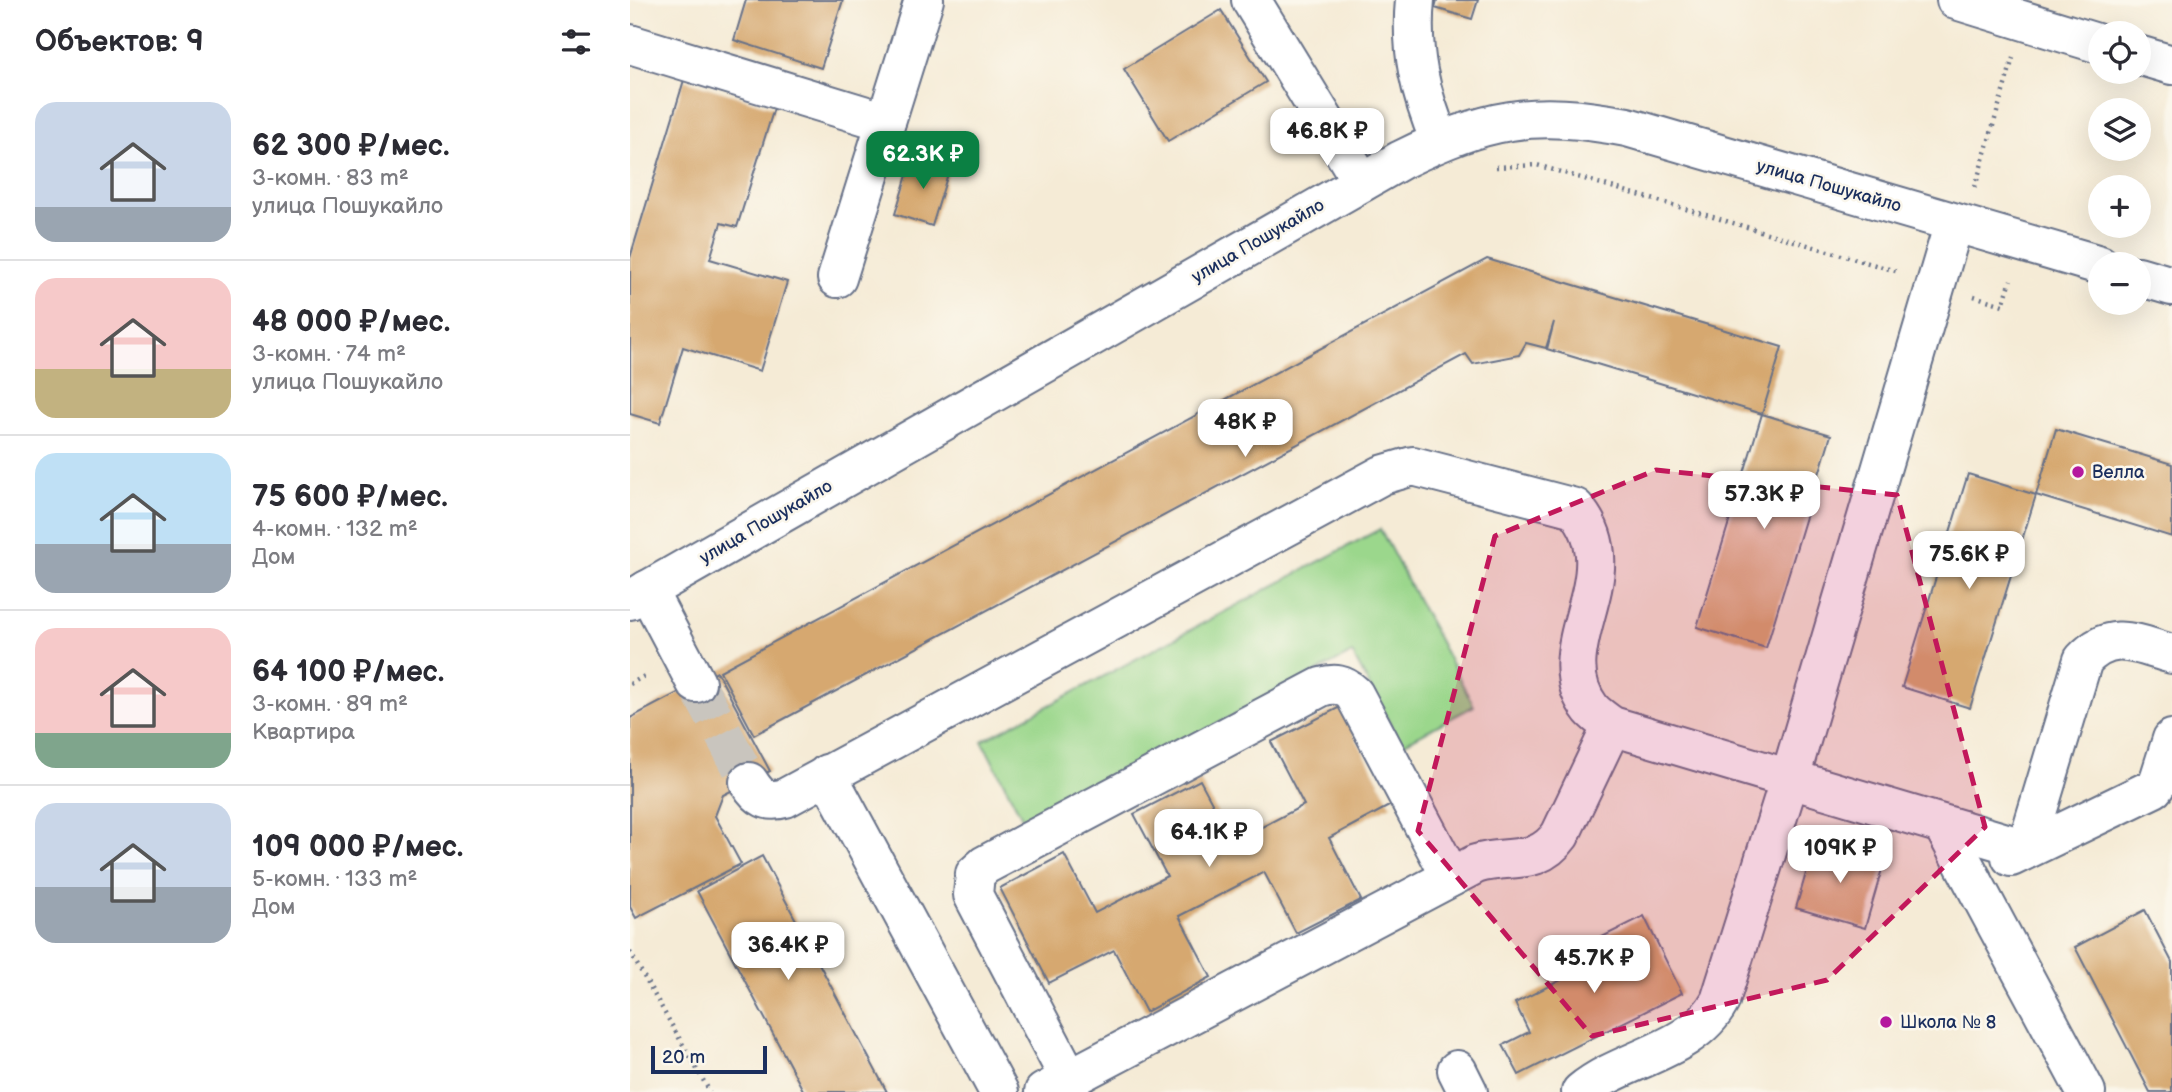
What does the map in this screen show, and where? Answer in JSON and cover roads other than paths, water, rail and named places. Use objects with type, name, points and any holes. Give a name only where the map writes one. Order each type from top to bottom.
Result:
[{"type":"street","points":[[837,278],[924,0]]},
{"type":"street","points":[[1251,0],[1362,182]]},
{"type":"street","points":[[1415,0],[1413,54],[1418,83],[1440,141]]},
{"type":"street","points":[[1956,0],[2088,40]]},
{"type":"street","points":[[630,44],[886,122]]},
{"type":"street","points":[[2151,59],[2172,65]]},
{"type":"street","name":"улица Пошукайло","points":[[639,595],[1362,182],[1440,141],[1488,124],[1518,119],[1587,119],[1627,127],[1963,208],[2023,243],[2088,262]]},
{"type":"street","points":[[1581,1092],[1696,1031],[1712,1016],[1720,1002],[1937,283],[1963,208]]},
{"type":"street","points":[[2151,280],[2172,286]]},
{"type":"street","points":[[749,782],[760,797],[772,801],[785,798],[1382,475],[1413,466],[1575,509],[1587,523],[1596,546],[1596,573],[1577,648],[1577,677],[1590,708],[1612,726],[1944,827],[2026,849]]},
{"type":"street","points":[[639,595],[689,670]]},
{"type":"street","points":[[2026,849],[2083,660],[2107,642],[2125,640],[2172,654]]},
{"type":"street","points":[[1451,877],[1354,694],[1346,686],[1332,683],[985,865],[975,874],[973,895],[1057,1085],[1451,877],[1488,860],[1525,859],[1551,848],[1560,835],[1612,726]]},
{"type":"street","points":[[1971,876],[2154,788],[2160,780],[2172,739]]},
{"type":"street","points":[[827,774],[999,1092]]},
{"type":"street","points":[[1944,827],[2086,1092]]},
{"type":"tunnel","points":[[696,683],[749,782]]},
{"type":"place","name":"Велла","points":[[2078,472]]},
{"type":"place","name":"Школа № 8","points":[[1886,1022]]}]
